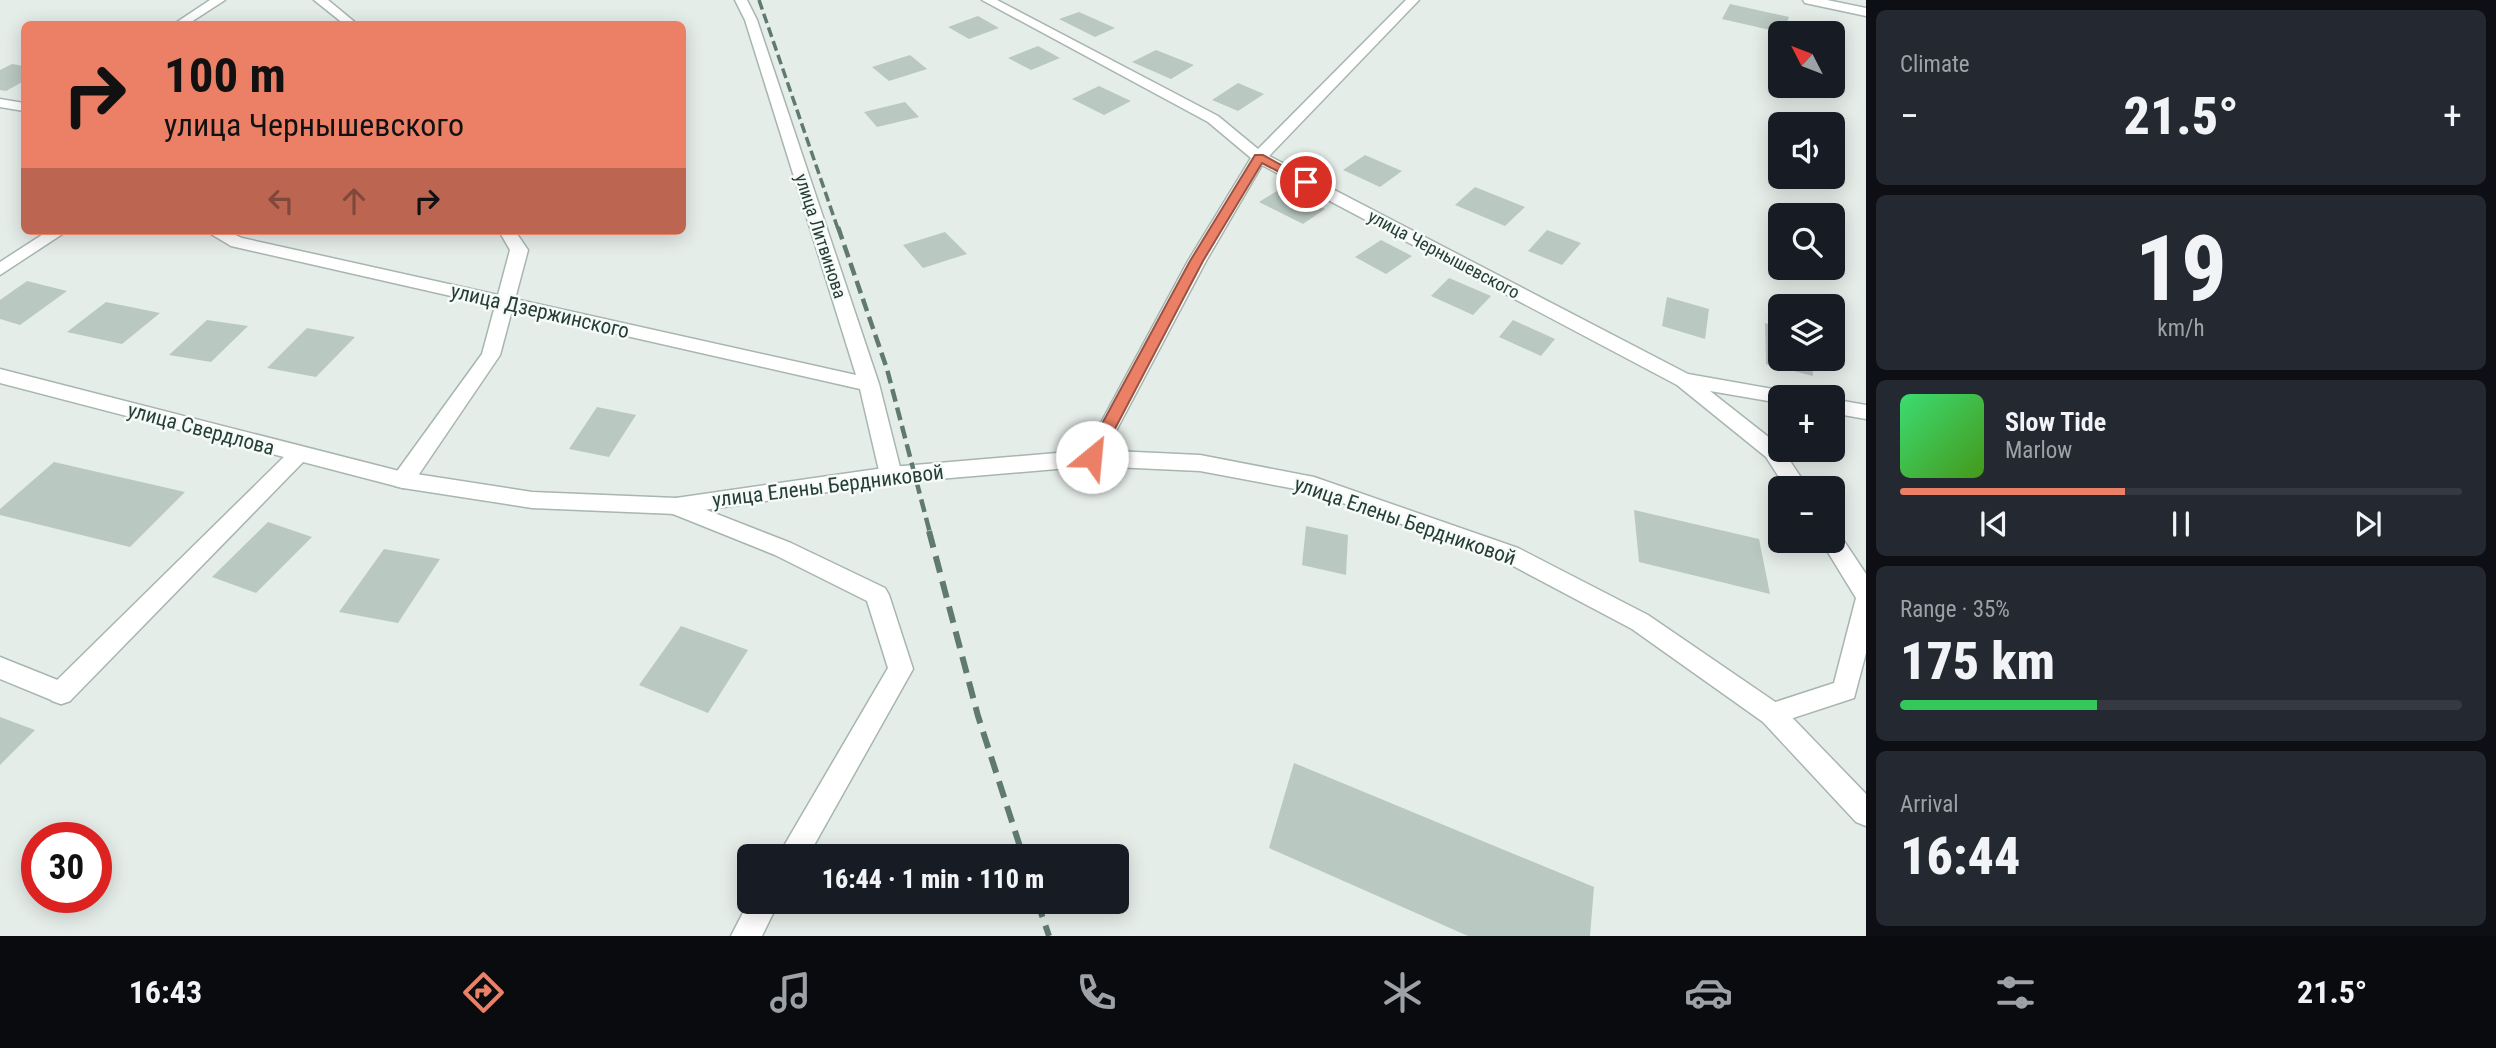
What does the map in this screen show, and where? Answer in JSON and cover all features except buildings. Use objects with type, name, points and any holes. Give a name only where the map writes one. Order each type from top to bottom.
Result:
[{"type":"street","points":[[185,21],[219,0]]},
{"type":"street","points":[[320,0],[347,21]]},
{"type":"street","name":"улица Литвинова","points":[[741,0],[751,20],[869,384],[891,475]]},
{"type":"street","name":"улица Чернышевского","points":[[988,0],[1213,120],[1259,157],[1684,380],[1773,452],[1789,476]]},
{"type":"street","points":[[1092,457],[1197,261],[1259,157],[1413,0]]},
{"type":"street","points":[[1809,0],[1866,12]]},
{"type":"street","points":[[0,103],[21,106]]},
{"type":"street","points":[[0,270],[52,235]]},
{"type":"street","name":"улица Дзержинского","points":[[222,235],[237,242],[505,304],[869,384]]},
{"type":"street","points":[[403,480],[491,355],[519,250],[510,235]]},
{"type":"street","name":"улица Свердлова","points":[[0,376],[403,480]]},
{"type":"street","name":"улица Чернышевского","points":[[1684,380],[1768,394]]},
{"type":"street","points":[[1845,408],[1866,412]]},
{"type":"street","points":[[0,668],[61,693],[299,454]]},
{"type":"street","name":"улица Елены Бердниковой","points":[[403,480],[532,500],[676,506],[891,475],[1092,457],[1200,463],[1314,485],[1510,554],[1640,622],[1772,714],[1866,813]]},
{"type":"street","points":[[676,506],[783,549],[877,594],[901,669],[799,844]]},
{"type":"street","points":[[1840,553],[1866,593]]},
{"type":"street","points":[[1772,714],[1845,690],[1866,601]]},
{"type":"street","points":[[746,936],[758,914]]},
{"type":"railway","points":[[759,0],[838,229]]},
{"type":"railway","points":[[838,227],[887,369],[930,533]]},
{"type":"railway","points":[[929,531],[978,716],[1019,844]]},
{"type":"railway","points":[[1041,914],[1049,936]]},
{"type":"route","points":[[1092,457],[1197,261],[1259,157],[1306,182]]}]
